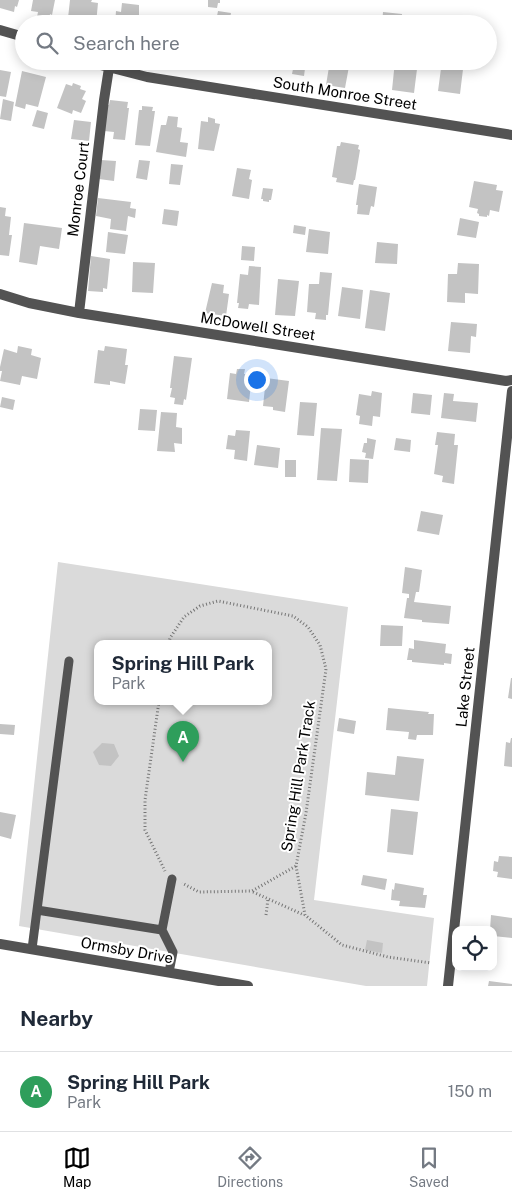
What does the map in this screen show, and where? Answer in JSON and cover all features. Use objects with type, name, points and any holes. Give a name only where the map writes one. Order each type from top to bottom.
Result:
[{"type":"street","points":[[0,30],[15,34]]},
{"type":"street","name":"Monroe Court","points":[[79,313],[109,70]]},
{"type":"street","name":"South Monroe Street","points":[[117,70],[147,77],[512,135]]},
{"type":"street","name":"McDowell Street","points":[[0,294],[29,303],[79,313],[506,381],[512,380]]},
{"type":"street","name":"Lake Street","points":[[448,986],[512,390]]},
{"type":"street","name":"Ormsby Drive","points":[[0,944],[248,986]]},
{"type":"lane","points":[[32,949],[69,661]]},
{"type":"lane","points":[[169,972],[173,952],[162,930],[172,879]]},
{"type":"lane","points":[[37,910],[162,930]]},
{"type":"path","name":"Spring Hill Park Track","points":[[170,640],[184,616],[200,606],[218,601],[293,616],[308,627],[320,645],[326,669],[306,813],[296,866],[252,891],[199,892],[172,879]]},
{"type":"path","points":[[158,705],[145,800],[145,830],[163,868],[172,879]]},
{"type":"path","points":[[296,866],[305,915]]},
{"type":"path","points":[[252,891],[305,915],[342,945],[388,957],[431,963]]},
{"type":"path","points":[[266,915],[268,899]]},
{"type":"shaded area","points":[[58,562],[348,607],[314,900],[434,918],[427,986],[366,986],[19,926]]},
{"type":"building","points":[[0,0],[19,0],[14,12],[0,8]]},
{"type":"building","points":[[33,0],[55,0],[52,15],[37,15],[38,12],[31,11]]},
{"type":"building","points":[[70,0],[92,0],[91,2],[98,3],[97,15],[68,15]]},
{"type":"building","points":[[208,0],[220,0],[220,3],[218,3],[217,8],[208,7]]},
{"type":"building","points":[[122,3],[139,5],[139,15],[116,15],[116,11],[121,12]]},
{"type":"building","points":[[218,11],[231,13],[231,15],[217,15]]},
{"type":"building","points":[[383,12],[402,14],[402,15],[383,15]]},
{"type":"building","points":[[0,70],[11,72],[6,97],[0,96]]},
{"type":"building","points":[[293,70],[305,70],[304,76],[292,74]]},
{"type":"building","points":[[328,70],[348,70],[345,88],[326,85]]},
{"type":"building","points":[[394,70],[417,70],[414,93],[392,90]]},
{"type":"building","points":[[441,70],[463,70],[460,94],[438,91]]},
{"type":"building","points":[[22,71],[46,77],[38,107],[26,104],[25,109],[15,106]]},
{"type":"building","points":[[73,83],[81,86],[80,89],[86,91],[82,99],[86,101],[81,113],[73,110],[72,114],[57,108],[66,84],[72,86]]},
{"type":"building","points":[[3,99],[14,102],[11,121],[0,119]]},
{"type":"building","points":[[110,100],[128,102],[125,140],[113,139],[114,132],[104,131],[107,105],[109,105]]},
{"type":"building","points":[[142,106],[153,107],[152,111],[155,111],[150,146],[135,145],[139,110],[142,110]]},
{"type":"building","points":[[37,110],[48,113],[44,129],[32,126]]},
{"type":"building","points":[[168,116],[178,117],[177,127],[182,128],[180,142],[188,143],[186,157],[156,152],[161,125],[166,125]]},
{"type":"building","points":[[208,117],[215,119],[215,123],[220,124],[214,151],[198,149],[201,121],[208,122]]},
{"type":"building","points":[[74,120],[91,122],[89,141],[71,139]]},
{"type":"building","points":[[341,142],[359,145],[358,149],[360,150],[353,185],[336,182],[337,178],[332,177],[337,146],[340,146]]},
{"type":"building","points":[[101,160],[116,161],[114,181],[99,179]]},
{"type":"building","points":[[139,160],[150,161],[147,180],[136,178]]},
{"type":"building","points":[[171,164],[183,165],[180,185],[169,184]]},
{"type":"building","points":[[237,168],[251,170],[249,179],[252,180],[249,199],[232,196]]},
{"type":"building","points":[[474,181],[497,185],[496,190],[503,191],[499,212],[490,210],[489,216],[479,216],[477,213],[478,209],[469,207]]},
{"type":"building","points":[[359,184],[377,187],[374,207],[371,206],[369,215],[357,214],[358,205],[356,205]]},
{"type":"building","points":[[263,188],[273,189],[269,202],[261,199]]},
{"type":"building","points":[[98,198],[131,202],[130,208],[136,209],[135,218],[128,216],[126,231],[110,229],[111,219],[96,216]]},
{"type":"building","points":[[0,207],[6,208],[5,216],[11,217],[9,235],[12,235],[9,256],[0,255]]},
{"type":"building","points":[[164,209],[179,211],[177,226],[162,224]]},
{"type":"building","points":[[460,218],[479,222],[476,238],[457,235]]},
{"type":"building","points":[[24,223],[62,228],[59,249],[40,246],[37,265],[19,262]]},
{"type":"building","points":[[294,225],[306,227],[305,235],[293,233]]},
{"type":"building","points":[[309,229],[330,232],[328,254],[306,252]]},
{"type":"building","points":[[108,232],[128,235],[125,254],[106,252]]},
{"type":"building","points":[[377,242],[398,244],[397,264],[375,263]]},
{"type":"building","points":[[242,246],[255,247],[254,261],[241,260]]},
{"type":"building","points":[[91,256],[110,259],[107,289],[103,288],[103,292],[88,291]]},
{"type":"building","points":[[133,262],[155,263],[153,293],[132,292]]},
{"type":"building","points":[[458,263],[479,264],[478,294],[465,293],[465,303],[447,302],[448,274],[457,274]]},
{"type":"building","points":[[249,266],[261,267],[259,305],[249,304],[248,309],[238,308],[240,274],[248,275]]},
{"type":"building","points":[[320,272],[332,273],[326,320],[315,319],[316,313],[307,312],[309,284],[319,284]]},
{"type":"building","points":[[278,279],[299,281],[295,316],[275,315]]},
{"type":"building","points":[[212,283],[224,285],[223,293],[229,294],[226,316],[205,313]]},
{"type":"building","points":[[342,287],[363,290],[360,319],[338,316]]},
{"type":"building","points":[[370,290],[390,293],[385,331],[365,328]]},
{"type":"building","points":[[451,322],[477,324],[476,337],[471,336],[470,353],[448,351]]},
{"type":"building","points":[[18,346],[32,349],[31,355],[41,358],[37,379],[22,376],[20,385],[0,381],[2,371],[0,371],[0,367],[4,349],[17,353]]},
{"type":"building","points":[[105,346],[127,349],[125,365],[128,365],[125,384],[110,381],[110,385],[94,383],[98,350],[104,351]]},
{"type":"building","points":[[174,356],[192,358],[186,400],[184,399],[183,405],[174,404],[175,398],[170,397]]},
{"type":"building","points":[[237,369],[245,369],[244,374],[252,375],[249,402],[227,399],[230,373],[236,374]]},
{"type":"building","points":[[266,378],[289,381],[285,412],[273,410],[273,407],[263,406]]},
{"type":"building","points":[[372,391],[382,393],[380,417],[373,416],[372,426],[359,424],[360,416],[356,415],[359,394],[371,396]]},
{"type":"building","points":[[413,393],[432,395],[430,415],[411,413]]},
{"type":"building","points":[[444,393],[454,394],[453,401],[478,403],[476,422],[441,418]]},
{"type":"building","points":[[2,397],[15,400],[13,410],[0,407]]},
{"type":"building","points":[[300,402],[317,403],[314,436],[297,435]]},
{"type":"building","points":[[140,409],[157,410],[155,431],[138,430]]},
{"type":"building","points":[[161,412],[177,413],[176,427],[182,428],[182,444],[174,443],[175,452],[157,451]]},
{"type":"building","points":[[321,428],[342,429],[337,481],[317,480]]},
{"type":"building","points":[[236,430],[250,431],[247,461],[234,459],[235,450],[226,449],[228,435],[235,436]]},
{"type":"building","points":[[437,432],[455,434],[454,445],[458,445],[454,484],[442,482],[443,476],[434,474],[438,445],[435,445]]},
{"type":"building","points":[[367,438],[376,440],[373,459],[365,458],[366,453],[362,452],[364,443],[367,443]]},
{"type":"building","points":[[396,438],[411,440],[410,452],[394,450]]},
{"type":"building","points":[[257,445],[280,448],[278,468],[254,465]]},
{"type":"building","points":[[350,459],[369,460],[368,483],[349,482]]},
{"type":"building","points":[[285,460],[296,460],[296,477],[285,477]]},
{"type":"building","points":[[421,511],[443,515],[439,535],[417,531]]},
{"type":"building","points":[[405,567],[422,570],[419,592],[416,592],[414,602],[451,606],[449,624],[422,622],[422,620],[404,618],[407,598],[409,598],[409,594],[402,593]]},
{"type":"building","points":[[381,625],[403,626],[402,646],[380,646]]},
{"type":"building","points":[[414,640],[446,644],[445,653],[452,654],[451,664],[444,663],[444,665],[407,660],[409,648],[414,649]]},
{"type":"building","points":[[512,678],[512,699],[508,698]]},
{"type":"building","points":[[388,708],[434,714],[433,735],[417,735],[416,740],[408,739],[409,732],[386,730]]},
{"type":"building","points":[[339,718],[356,721],[354,734],[337,731]]},
{"type":"building","points":[[0,724],[15,725],[14,735],[0,734]]},
{"type":"building","points":[[511,738],[512,767],[504,766],[506,742],[510,743]]},
{"type":"building","points":[[102,743],[114,744],[119,756],[111,766],[99,765],[93,752]]},
{"type":"building","points":[[397,756],[424,759],[419,801],[365,795],[367,772],[395,775]]},
{"type":"building","points":[[391,809],[418,812],[413,855],[387,852]]},
{"type":"building","points":[[0,812],[16,815],[11,839],[0,836]]},
{"type":"building","points":[[499,856],[512,857],[512,879],[497,877],[498,872],[493,871],[494,861],[498,862]]},
{"type":"building","points":[[363,875],[387,879],[385,890],[361,885]]},
{"type":"building","points":[[395,883],[424,888],[423,895],[427,895],[425,908],[399,906],[400,901],[391,900],[392,889],[394,890]]},
{"type":"building","points":[[491,915],[512,918],[512,938],[497,936],[497,926],[490,926]]},
{"type":"building","points":[[367,940],[383,943],[382,953],[365,950]]},
{"type":"building","points":[[489,981],[512,984],[512,986],[488,986]]},
{"type":"place","name":"Spring Hill Park","points":[[183,762]]}]
